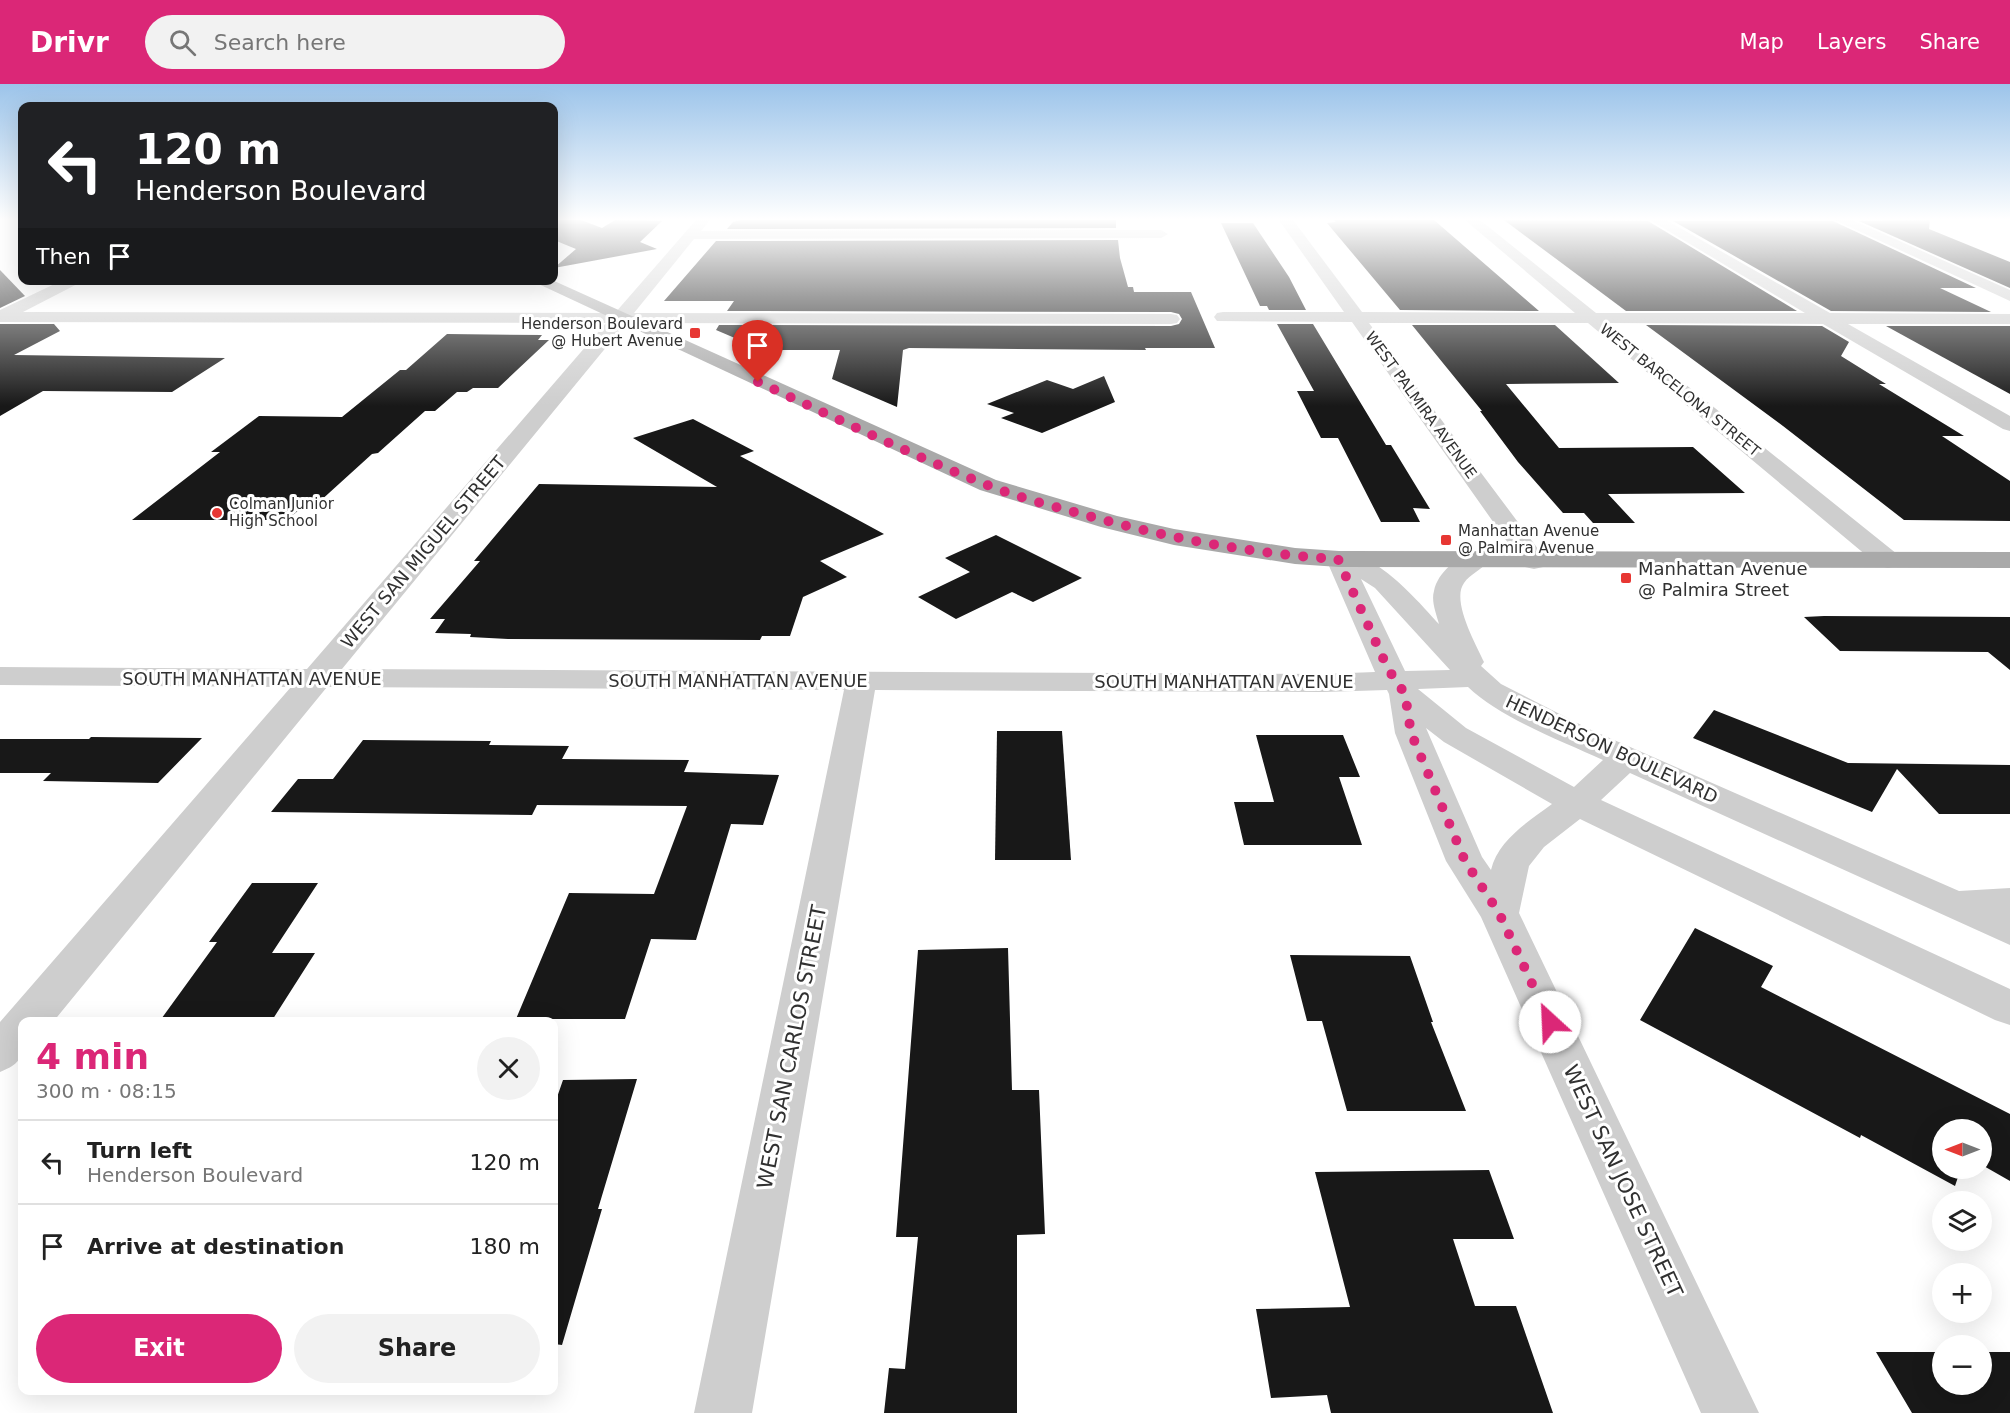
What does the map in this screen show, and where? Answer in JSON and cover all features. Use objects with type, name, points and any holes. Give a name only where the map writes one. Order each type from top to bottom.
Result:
[{"type":"main road","name":"HENDERSON BOULEVARD","points":[[549,285],[897,446],[988,485],[1110,522],[1193,541],[1295,556],[1338,559]]},
{"type":"main road","points":[[1338,559],[2010,560]]},
{"type":"street","name":"WEST SAN MIGUEL STREET","points":[[31,1017],[650,282]]},
{"type":"street","name":"WEST PALMIRA AVENUE","points":[[1331,282],[1534,561]]},
{"type":"street","name":"WEST BARCELONA STREET","points":[[1548,282],[1888,560]]},
{"type":"street","points":[[1765,282],[2010,425]]},
{"type":"street","points":[[1979,282],[2010,296]]},
{"type":"street","points":[[0,317],[67,285]]},
{"type":"street","points":[[0,317],[1171,319]]},
{"type":"street","points":[[1224,317],[2010,319]]},
{"type":"street","name":"HENDERSON BOULEVARD","points":[[1338,559],[1386,582],[1475,678],[1512,704],[1625,758],[2010,930]]},
{"type":"street","name":"WEST SAN JOSE STREET","points":[[1338,559],[1400,688],[1411,733],[1465,861],[1499,913],[1730,1413]]},
{"type":"street","points":[[1475,561],[1452,580],[1446,592],[1450,613],[1475,678]]},
{"type":"street","name":"SOUTH MANHATTAN AVENUE","points":[[0,676],[861,681],[1400,688],[1475,678]]},
{"type":"street","name":"WEST SAN CARLOS STREET","points":[[723,1413],[861,681]]},
{"type":"street","points":[[1400,688],[1455,735],[1577,803],[2010,1008]]},
{"type":"street","points":[[1499,913],[1511,864],[1531,838],[1577,803],[1625,758]]},
{"type":"street","points":[[1955,905],[2010,902]]},
{"type":"street","points":[[0,1053],[18,1032]]},
{"type":"building","points":[[0,282],[12,282],[25,296],[0,308]]},
{"type":"building","points":[[680,282],[1127,282],[1128,287],[1133,287],[1134,292],[1191,292],[1215,348],[1145,348],[1146,350],[909,348],[903,350],[897,407],[832,379],[840,350],[763,350],[716,330],[719,325],[1171,326],[1179,324],[1182,319],[1179,314],[1171,312],[727,311],[734,301],[664,301]]},
{"type":"building","points":[[1249,282],[1292,282],[1306,310],[1269,310],[1267,306],[1260,306]]},
{"type":"building","points":[[1377,282],[1506,282],[1539,311],[1400,310]]},
{"type":"building","points":[[1587,282],[1749,282],[1797,311],[1626,311]]},
{"type":"building","points":[[1780,282],[1963,282],[1976,288],[1940,288],[1991,312],[1831,311]]},
{"type":"building","points":[[1997,282],[2010,282],[2010,288]]},
{"type":"building","points":[[0,324],[54,324],[60,331],[14,355],[225,358],[172,392],[43,391],[0,416]]},
{"type":"building","points":[[1277,324],[1313,324],[1386,445],[1391,445],[1430,509],[1413,508],[1420,522],[1381,522],[1338,438],[1321,438],[1297,391],[1314,391]]},
{"type":"building","points":[[1412,325],[1555,325],[1619,383],[1506,384],[1559,448],[1693,447],[1745,493],[1608,494],[1635,523],[1593,523],[1584,513],[1563,513],[1518,462],[1480,411],[1482,411]]},
{"type":"building","points":[[1646,325],[1822,326],[1849,342],[1841,356],[1886,384],[1879,384],[1964,436],[1942,436],[2010,481],[2010,521],[1904,520],[1783,426]]},
{"type":"building","points":[[1886,326],[2010,326],[2010,394]]},
{"type":"building","points":[[447,334],[542,335],[538,340],[549,340],[498,388],[473,388],[467,392],[457,392],[435,411],[425,411],[378,453],[372,454],[318,503],[306,504],[287,520],[132,520],[220,452],[211,452],[259,416],[342,417],[400,370],[406,370]]},
{"type":"building","points":[[1104,376],[1115,402],[1042,433],[1001,418],[1014,413],[987,404],[1047,380],[1073,389]]},
{"type":"building","points":[[693,419],[754,451],[740,456],[884,534],[820,561],[847,577],[803,597],[790,636],[762,636],[760,640],[508,639],[470,637],[471,634],[435,633],[445,619],[430,619],[480,561],[474,561],[539,484],[717,487],[633,438]]},
{"type":"building","points":[[996,535],[1082,578],[1033,602],[1012,592],[956,619],[918,597],[970,572],[945,558]]},
{"type":"building","points":[[1804,617],[2010,617],[2010,670],[1988,652],[1840,651]]},
{"type":"building","points":[[1714,710],[1848,763],[2010,765],[2010,814],[1939,814],[1897,769],[1872,812],[1693,738]]},
{"type":"building","points":[[997,731],[1062,731],[1071,860],[995,860]]},
{"type":"building","points":[[1256,735],[1343,735],[1360,777],[1339,777],[1362,845],[1244,845],[1234,802],[1274,802]]},
{"type":"building","points":[[91,737],[202,738],[158,783],[43,781],[51,773],[0,773],[0,739],[89,739]]},
{"type":"building","points":[[363,740],[491,741],[489,745],[569,746],[562,759],[689,760],[684,772],[779,775],[763,825],[731,824],[696,940],[651,939],[625,1019],[517,1017],[569,893],[654,894],[687,806],[537,805],[532,815],[271,812],[298,779],[333,779]]},
{"type":"building","points":[[252,883],[318,883],[272,953],[315,953],[274,1017],[163,1017],[217,942],[209,942]]},
{"type":"building","points":[[1695,928],[1773,966],[1761,987],[2010,1114],[2010,1181],[1992,1171],[1992,1119],[1932,1119],[1932,1174],[1861,1135],[1860,1138],[1640,1020]]},
{"type":"building","points":[[1008,948],[1012,1090],[1039,1090],[1045,1234],[1017,1235],[1017,1413],[884,1413],[889,1368],[905,1369],[918,1237],[896,1237],[918,950]]},
{"type":"building","points":[[1290,955],[1410,956],[1433,1022],[1431,1022],[1466,1111],[1347,1111],[1322,1021],[1307,1021]]},
{"type":"building","points":[[637,1079],[598,1209],[602,1209],[562,1345],[558,1344],[558,1094],[563,1080]]},
{"type":"building","points":[[1489,1170],[1514,1239],[1453,1239],[1475,1306],[1516,1306],[1553,1413],[1331,1413],[1327,1395],[1271,1398],[1256,1309],[1350,1307],[1315,1172]]},
{"type":"building","points":[[1942,1179],[1957,1179],[1955,1186]]},
{"type":"building","points":[[1876,1352],[1932,1352],[1932,1395],[1992,1395],[1992,1352],[2010,1352],[2010,1413],[1912,1413]]},
{"type":"place","name":"Henderson Boulevard @ Hubert Avenue","points":[[695,333]]},
{"type":"place","name":"Colman Junior High School","points":[[217,513]]},
{"type":"place","name":"Manhattan Avenue @ Palmira Avenue","points":[[1446,540]]},
{"type":"place","name":"Manhattan Avenue @ Palmira Street","points":[[1626,578]]},
{"type":"route","points":[[758,382],[897,446],[988,485],[1030,500],[1110,522],[1193,541],[1295,556],[1338,559],[1388,669],[1405,694],[1411,733],[1465,861],[1499,913],[1550,1022]]}]
